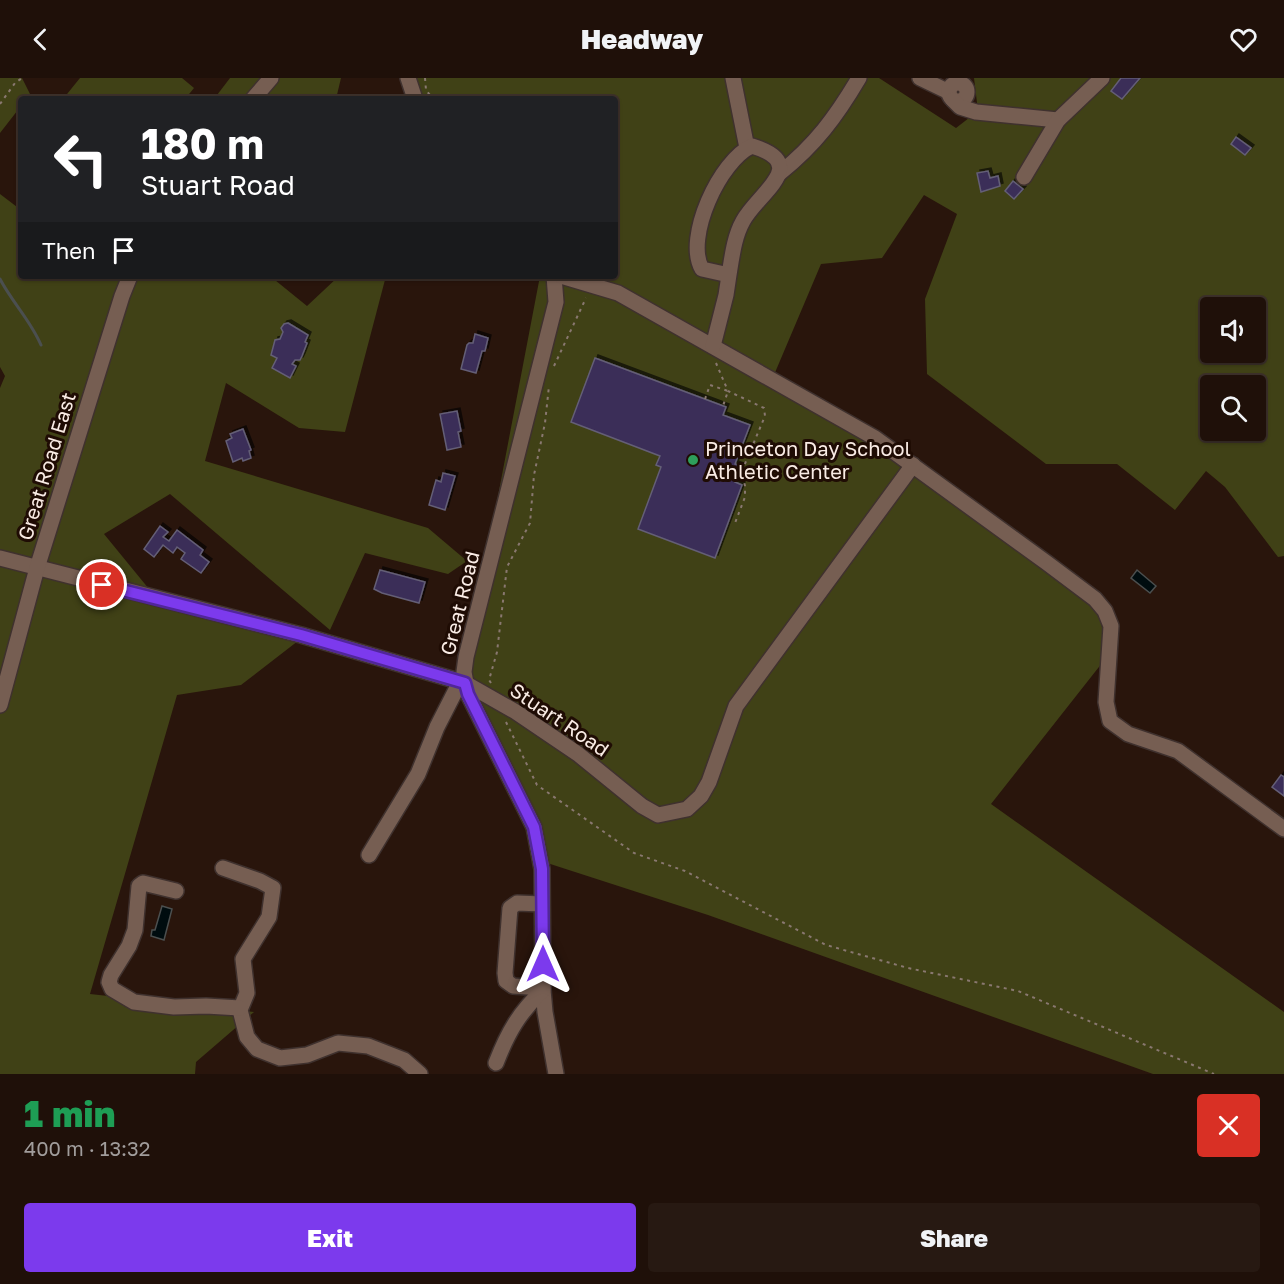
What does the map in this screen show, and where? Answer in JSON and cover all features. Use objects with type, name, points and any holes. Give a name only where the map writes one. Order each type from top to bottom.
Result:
[{"type":"street","points":[[256,96],[271,78]]},
{"type":"street","points":[[408,78],[414,96]]},
{"type":"street","points":[[733,78],[747,148]]},
{"type":"street","points":[[713,346],[737,234],[742,221],[780,173],[805,153],[829,124],[860,78]]},
{"type":"street","points":[[920,78],[956,88],[960,107],[976,112],[1058,120]]},
{"type":"street","points":[[1024,177],[1058,120],[1102,78]]},
{"type":"street","points":[[729,275],[702,269],[696,251],[705,208],[717,181],[737,155],[752,146],[774,156],[780,163],[780,173]]},
{"type":"street","name":"Great Road East","points":[[0,705],[37,568],[129,279]]},
{"type":"street","name":"Great Road","points":[[554,279],[556,302],[466,657],[463,682],[534,827],[542,869],[543,989],[556,1074]]},
{"type":"street","points":[[571,279],[618,293],[874,438],[1095,599],[1105,611],[1112,626],[1106,702],[1110,721],[1128,734],[1178,751],[1284,829]]},
{"type":"street","name":"Stuart Road","points":[[0,558],[301,635],[463,682],[516,712],[578,754],[642,806],[658,815],[687,809],[701,796],[709,782],[736,706],[913,465]]},
{"type":"street","points":[[369,855],[417,774],[437,727],[463,682]]},
{"type":"street","points":[[223,868],[261,881],[273,888],[269,917],[243,959],[247,993],[240,1008],[247,1036],[257,1049],[280,1058],[307,1055],[338,1043],[368,1046],[404,1060],[420,1074]]},
{"type":"street","points":[[176,891],[143,883],[139,886],[135,930],[129,946],[111,975],[109,982],[112,988],[134,1002],[174,1007],[240,1008]]},
{"type":"street","points":[[543,904],[517,903],[510,908],[505,973],[506,981],[513,986],[543,989]]},
{"type":"street","points":[[496,1062],[515,1021],[543,989]]},
{"type":"path","points":[[0,104],[15,83],[22,78]]},
{"type":"path","points":[[425,78],[426,90],[431,96]]},
{"type":"path","points":[[713,346],[713,356],[728,391],[723,406]]},
{"type":"path","points":[[705,399],[710,385],[764,408],[765,416],[744,466],[744,497],[735,523]]},
{"type":"shaded area","points":[[0,78],[22,78],[30,94],[18,96],[18,110],[0,133]]},
{"type":"shaded area","points":[[80,78],[182,78],[194,88],[187,96],[65,96]]},
{"type":"shaded area","points":[[230,78],[341,78],[337,96],[216,96]]},
{"type":"shaded area","points":[[410,78],[879,78],[956,128],[978,111],[974,78],[1284,78],[1284,556],[1278,557],[1225,487],[1206,471],[1175,510],[1117,464],[1046,464],[927,374],[925,299],[957,214],[924,195],[882,258],[821,264],[771,382],[837,414],[1100,612],[1106,658],[991,804],[1284,1012],[1284,1074],[1153,1074],[708,915],[541,861],[460,695],[539,279],[618,279],[618,96],[418,96]]},
{"type":"shaded area","points":[[0,194],[18,208],[18,279],[274,279],[307,306],[336,279],[385,279],[345,432],[299,428],[226,383],[205,461],[428,528],[467,561],[448,574],[365,553],[330,630],[170,494],[104,534],[158,600],[307,634],[241,685],[177,695],[90,994],[254,1012],[196,1062],[195,1074],[0,1074],[0,388],[5,376],[0,367]]},
{"type":"shaded area","points":[[1137,570],[1156,586],[1150,593],[1131,578]]},
{"type":"shaded area","points":[[162,906],[172,909],[164,940],[151,936]]},
{"type":"building","points":[[1121,78],[1140,78],[1122,99],[1111,91]]},
{"type":"building","points":[[1236,137],[1251,148],[1245,155],[1231,144]]},
{"type":"building","points":[[988,171],[990,178],[998,176],[1000,186],[981,192],[977,173]]},
{"type":"building","points":[[1013,181],[1023,189],[1014,199],[1005,191]]},
{"type":"building","points":[[288,323],[308,335],[300,360],[295,360],[292,364],[296,366],[290,378],[272,368],[277,358],[271,355],[275,340],[280,339],[283,332],[281,328]]},
{"type":"building","points":[[475,334],[488,338],[476,373],[461,369],[467,345],[473,343]]},
{"type":"building","points":[[595,358],[726,407],[723,415],[750,425],[735,464],[741,466],[735,482],[742,485],[715,558],[638,529],[661,467],[656,465],[660,456],[571,422]]},
{"type":"building","points":[[457,411],[461,447],[447,450],[440,414]]},
{"type":"building","points":[[243,429],[251,450],[249,451],[251,458],[243,461],[242,458],[233,462],[226,441],[232,438],[230,434]]},
{"type":"building","points":[[443,473],[455,476],[445,510],[429,505],[436,480],[441,482]]},
{"type":"building","points":[[160,526],[168,532],[163,537],[169,541],[177,530],[203,550],[200,555],[209,562],[201,573],[181,559],[185,553],[177,547],[173,553],[163,545],[154,557],[144,549]]},
{"type":"building","points":[[380,570],[425,582],[419,603],[374,589]]},
{"type":"building","points":[[1281,775],[1284,777],[1284,796],[1272,787]]},
{"type":"waterway","points":[[0,279],[41,345]]},
{"type":"place","name":"Princeton Day School Athletic Center","points":[[693,460]]},
{"type":"route","points":[[102,585],[301,635],[465,683],[468,694],[534,827],[542,869],[543,964]]}]
